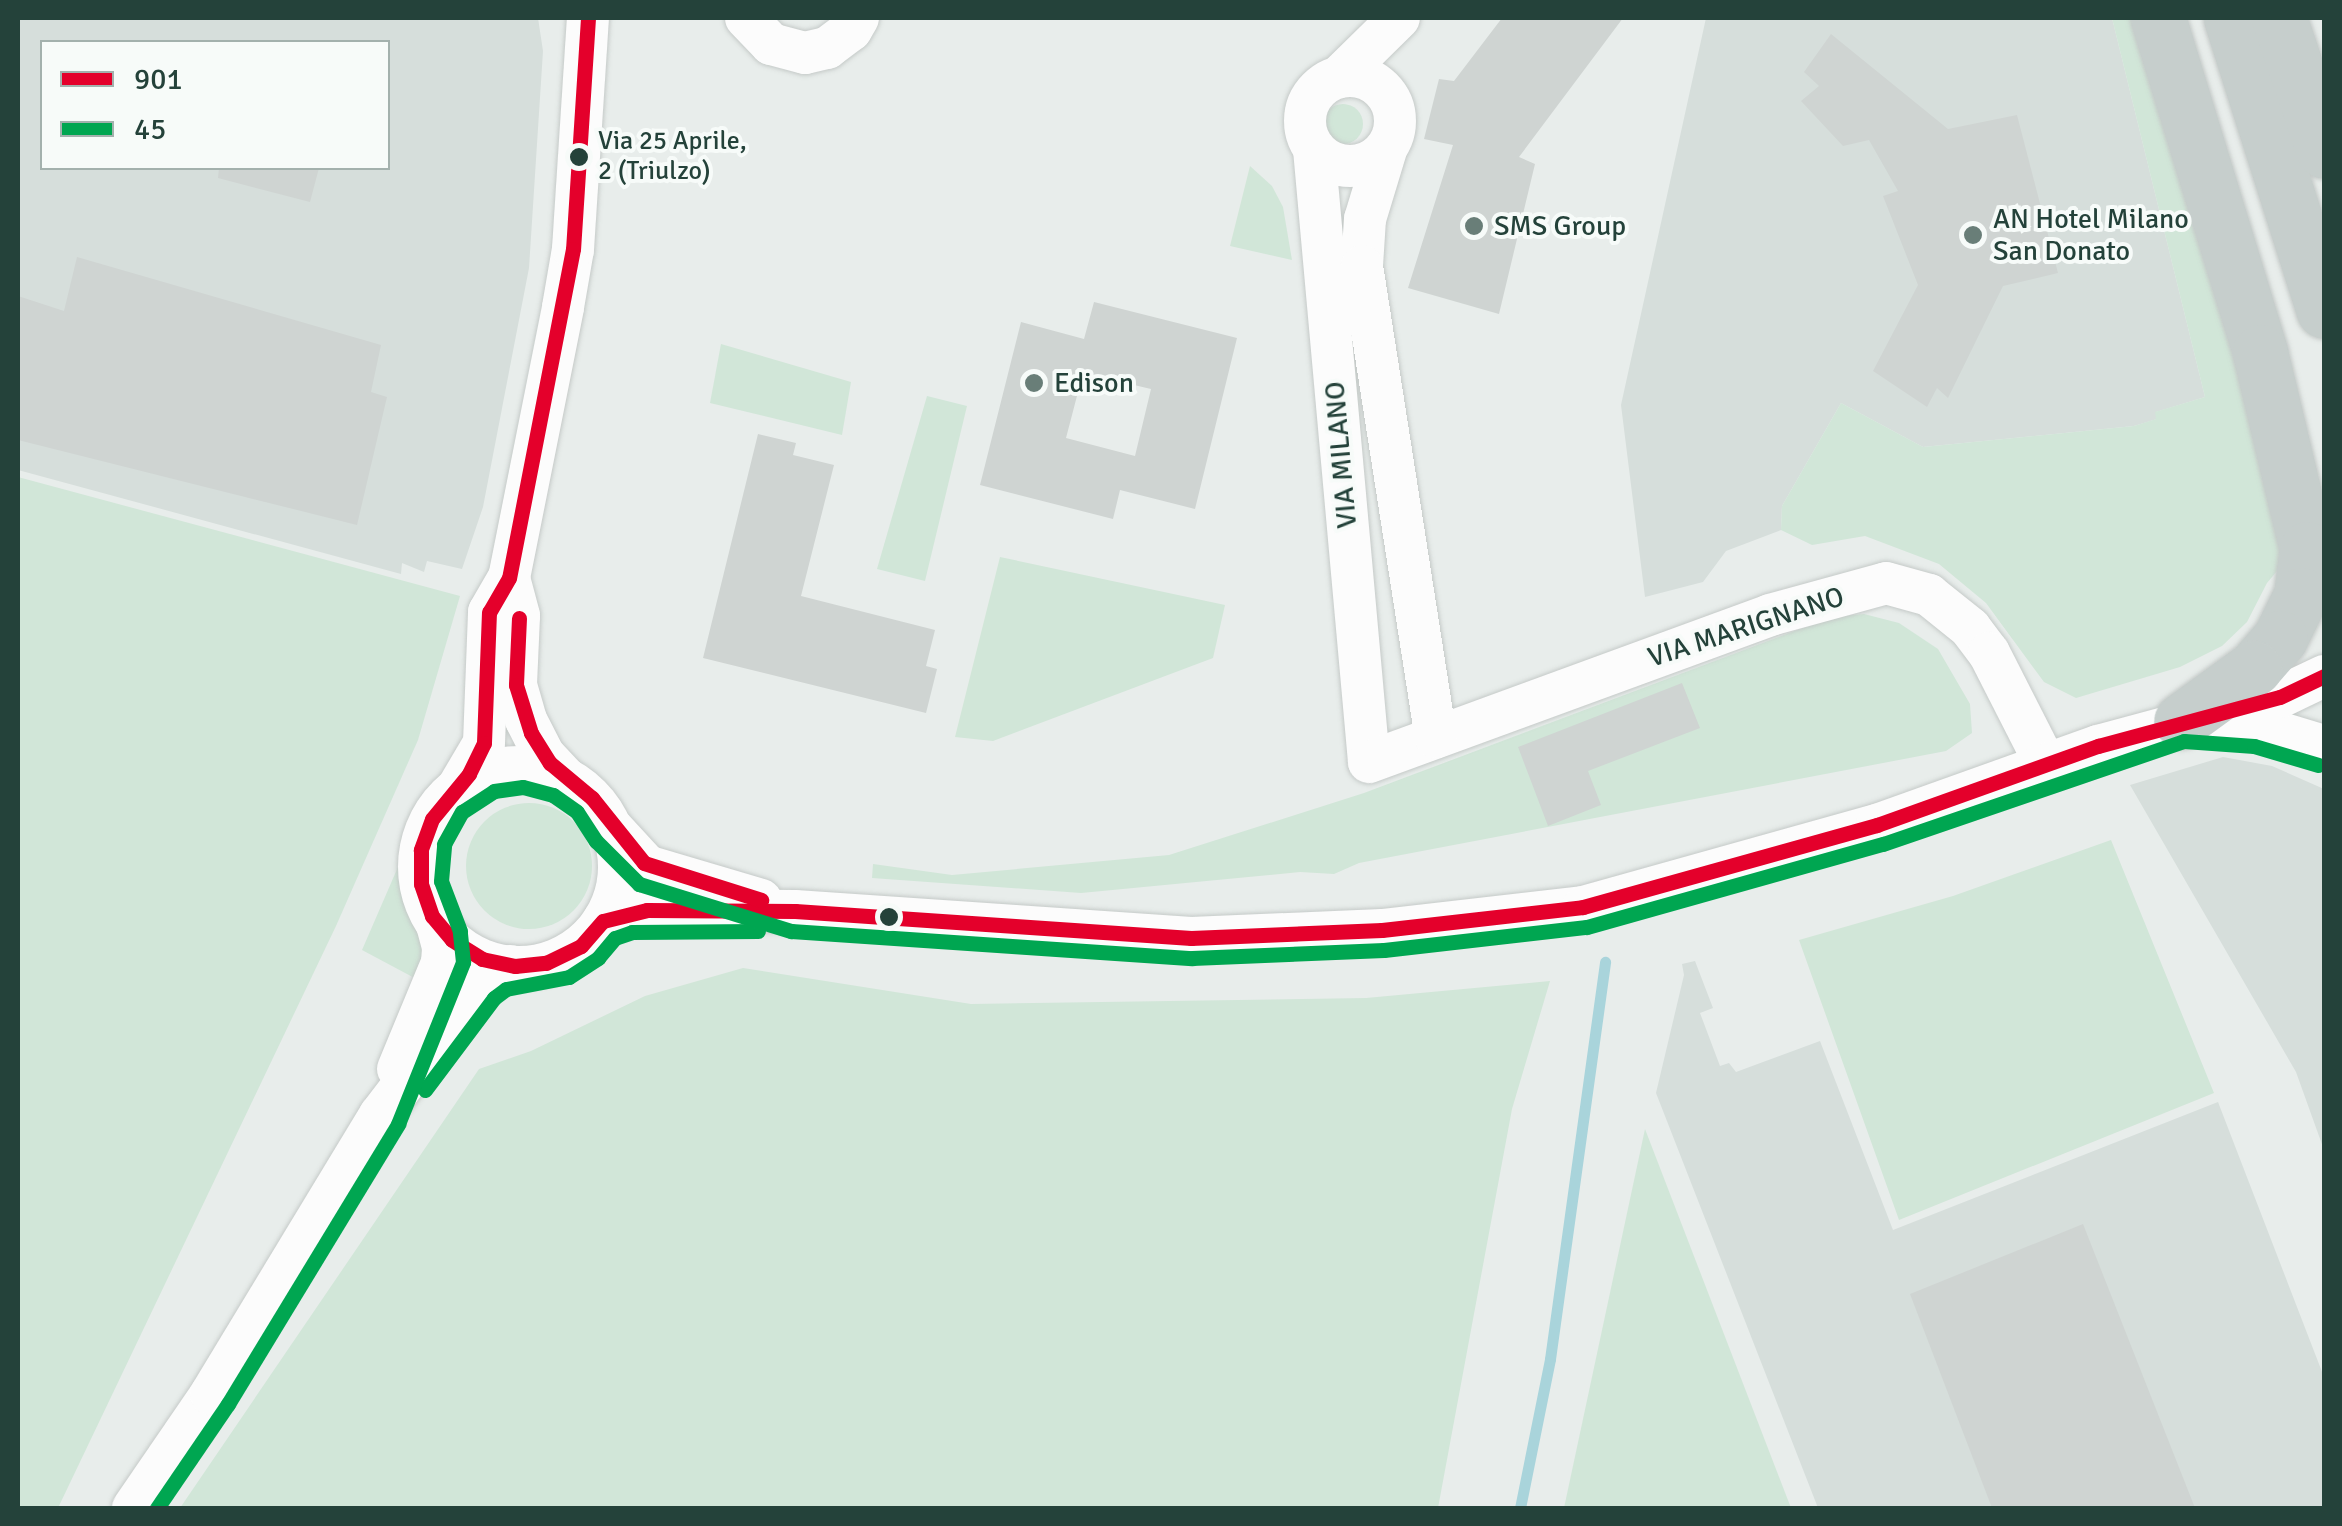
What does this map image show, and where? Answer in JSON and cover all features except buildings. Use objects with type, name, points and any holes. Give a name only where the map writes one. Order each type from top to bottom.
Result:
[{"type":"highway","points":[[2158,18],[2260,352],[2307,549],[2301,596],[2280,638],[2254,668],[2181,720]]},
{"type":"highway","points":[[2231,18],[2324,311]]},
{"type":"highway","points":[[2279,18],[2324,151]]},
{"type":"highway","points":[[2260,352],[2324,492]]},
{"type":"street","points":[[380,1115],[442,962],[443,946],[436,920],[421,884],[420,850],[432,819],[457,789],[484,743],[490,612],[509,578],[573,249],[588,18]]},
{"type":"street","points":[[746,18],[771,44],[806,52],[827,48],[851,30],[858,18]]},
{"type":"street","points":[[1339,77],[1399,18]]},
{"type":"street","name":"VIA MILANO","points":[[1411,18],[1399,45],[1390,98],[1395,129],[1364,220],[1362,266],[1436,737]]},
{"type":"street","points":[[1339,77],[1366,78],[1390,98]]},
{"type":"street","name":"VIA MILANO","points":[[1339,77],[1320,87],[1306,110],[1307,134],[1314,148],[1368,762]]},
{"type":"street","points":[[1314,148],[1335,164],[1352,167],[1369,163],[1386,150]]},
{"type":"street","points":[[509,578],[519,616],[516,685],[526,720],[543,754],[566,779],[592,798],[611,827],[652,868],[795,911]]},
{"type":"street","name":"VIA MARIGNANO","points":[[1368,762],[1770,615],[1886,583],[1929,595],[1970,628],[1989,653],[2046,765]]},
{"type":"street","points":[[604,921],[646,910],[795,911],[1191,938],[1382,930],[1583,907],[1824,841],[2181,720],[2280,697],[2324,676]]},
{"type":"street","points":[[2181,720],[2258,726],[2324,746]]},
{"type":"street","points":[[457,789],[484,773],[510,767],[536,768],[566,779]]},
{"type":"street","points":[[436,920],[468,952],[510,966],[534,966],[561,958],[585,942],[604,921],[616,892],[619,870],[611,827]]},
{"type":"street","points":[[133,1508],[212,1394],[380,1115],[480,984],[510,966]]},
{"type":"shaded area","points":[[18,18],[538,18],[543,51],[529,268],[483,507],[462,569],[427,561],[424,572],[402,563],[401,574],[18,470]]},
{"type":"shaded area","points":[[1706,18],[2112,18],[2205,397],[2156,412],[2157,419],[2134,426],[1923,447],[1841,403],[1782,506],[1781,530],[1726,551],[1703,582],[1645,597],[1621,405]]},
{"type":"shaded area","points":[[2223,757],[2272,766],[2324,789],[2324,1150],[2296,1072],[2130,785]]},
{"type":"shaded area","points":[[1695,961],[1713,1008],[1700,1013],[1720,1066],[1729,1063],[1736,1072],[1820,1041],[1893,1230],[2218,1102],[2324,1377],[2324,1508],[1818,1508],[1656,1093],[1684,975],[1682,964]]},
{"type":"green space","points":[[2112,18],[2142,18],[2258,408],[2282,565],[2267,583],[2247,622],[2222,646],[2180,667],[2076,698],[2044,682],[1986,603],[1939,564],[1865,536],[1812,545],[1781,530],[1782,506],[1841,403],[1923,447],[2134,426],[2156,419],[2155,412],[2205,397]]},
{"type":"green space","points":[[1343,104],[1357,110],[1363,124],[1357,138],[1343,144],[1329,138],[1323,124],[1329,110]]},
{"type":"green space","points":[[1250,166],[1272,186],[1283,207],[1292,260],[1230,246]]},
{"type":"green space","points":[[721,344],[851,382],[842,435],[710,403]]},
{"type":"green space","points":[[927,396],[967,406],[925,581],[877,569]]},
{"type":"green space","points":[[18,477],[460,596],[418,740],[336,926],[58,1508],[18,1508]]},
{"type":"green space","points":[[1000,557],[1225,605],[1213,658],[993,741],[955,737]]},
{"type":"green space","points":[[1864,614],[1899,623],[1938,649],[1970,704],[1972,733],[1946,751],[1359,863],[1334,874],[1300,872],[1081,893],[872,878],[873,864],[952,875],[1169,855],[1364,793],[1832,617]]},
{"type":"green space","points":[[529,803],[553,808],[574,821],[587,842],[592,866],[587,890],[574,911],[553,924],[529,929],[505,924],[484,911],[471,890],[466,866],[471,842],[484,821],[505,808]]},
{"type":"green space","points":[[2111,840],[2214,1093],[1899,1220],[1799,940],[1953,896]]},
{"type":"green space","points":[[401,860],[409,904],[424,940],[422,982],[362,950]]},
{"type":"green space","points":[[743,968],[971,1004],[1366,998],[1550,981],[1512,1109],[1438,1508],[180,1508],[479,1069],[531,1051],[645,996]]},
{"type":"green space","points":[[1645,1129],[1791,1508],[1564,1508]]},
{"type":"waterway","points":[[1520,1508],[1550,1359],[1605,962]]},
{"type":"transit line","name":"901","points":[[588,18],[573,249],[509,578],[489,612],[484,743],[469,774],[432,819],[421,850],[421,884],[432,916],[452,940],[482,959],[515,966],[546,963],[581,946],[603,921],[647,910],[795,911],[1191,938],[1382,930],[1583,907],[1877,825],[2098,746],[2280,697],[2324,676]]},
{"type":"transit line","name":"901","points":[[519,618],[516,685],[531,733],[550,763],[592,798],[644,863],[761,900]]},
{"type":"transit line","name":"45","points":[[157,1508],[228,1404],[398,1124],[463,962],[460,931],[441,881],[444,844],[462,812],[494,791],[523,787],[553,795],[577,812],[596,841],[639,884],[791,931],[1192,958],[1384,950],[1587,927],[1883,844],[2184,741],[2254,746],[2318,765]]},
{"type":"transit line","name":"45","points":[[425,1090],[494,998],[506,989],[569,977],[598,958],[615,938],[632,932],[758,931]]},
{"type":"place","name":"Via 25 Aprile, 2 (Triulzo)","points":[[579,157]]},
{"type":"place","name":"SMS Group","points":[[1474,226]]},
{"type":"place","name":"AN Hotel Milano San Donato","points":[[1973,235]]},
{"type":"place","name":"Edison","points":[[1034,383]]}]
